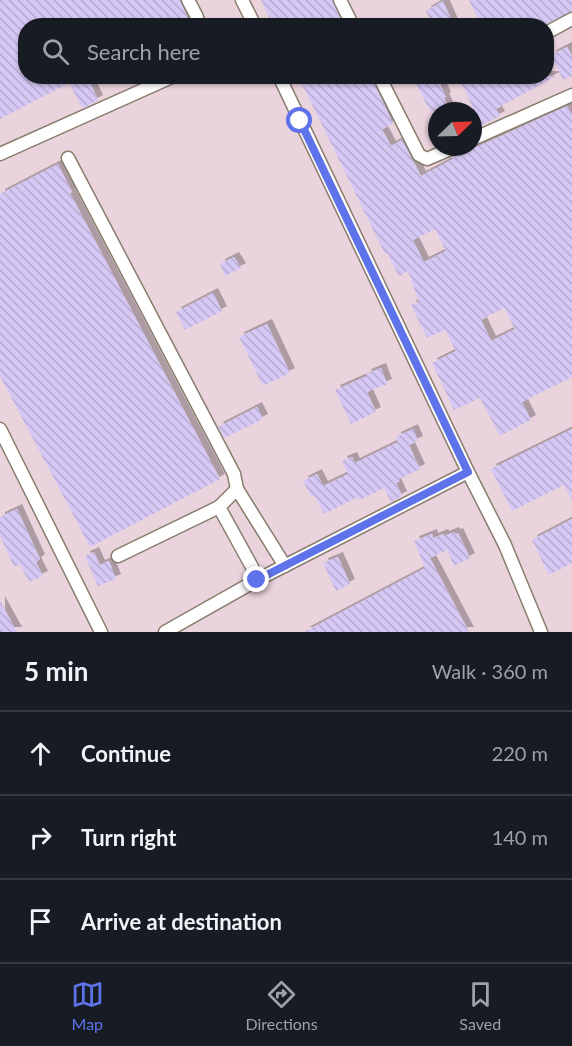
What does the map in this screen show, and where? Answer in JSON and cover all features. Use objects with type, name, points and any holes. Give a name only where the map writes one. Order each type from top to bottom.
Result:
[{"type":"street","points":[[188,0],[197,18]]},
{"type":"street","points":[[242,0],[251,18]]},
{"type":"street","points":[[340,0],[349,18]]},
{"type":"street","points":[[554,29],[572,19]]},
{"type":"street","points":[[0,154],[156,84]]},
{"type":"street","points":[[283,84],[468,472],[505,544],[541,632]]},
{"type":"street","points":[[383,84],[419,155],[427,159],[434,156]]},
{"type":"street","points":[[482,135],[572,95]]},
{"type":"street","points":[[68,158],[234,474],[237,489],[285,566]]},
{"type":"street","points":[[0,429],[101,632]]},
{"type":"street","points":[[165,632],[257,580],[468,472]]},
{"type":"street","points":[[118,555],[219,507],[237,489]]},
{"type":"street","points":[[219,507],[257,580]]},
{"type":"shaded area","points":[[0,0],[572,0],[572,632],[0,632]]},
{"type":"building","points":[[0,0],[180,0],[188,18],[18,18],[18,84],[67,84],[0,119]]},
{"type":"building","points":[[261,0],[332,0],[340,18],[269,18]]},
{"type":"building","points":[[469,0],[572,0],[572,11],[554,20],[554,18],[478,18]]},
{"type":"building","points":[[443,1],[450,18],[429,18],[426,11]]},
{"type":"building","points":[[567,47],[572,56],[572,76],[563,80],[554,61],[554,54]]},
{"type":"building","points":[[70,84],[91,84],[98,100],[83,108]]},
{"type":"building","points":[[302,84],[375,84],[393,124],[382,129],[391,146],[402,140],[421,176],[453,159],[454,156],[482,156],[482,145],[567,106],[572,115],[572,377],[522,402],[531,420],[500,436],[480,398],[454,410],[432,363],[456,351],[445,330],[427,338],[411,305],[419,302],[408,271],[399,276],[387,253],[385,254]],"holes":[[[435,229],[446,251],[424,262],[413,240]],[[504,308],[515,329],[491,341],[481,320]]]},
{"type":"building","points":[[416,84],[440,84],[446,97],[444,98],[446,102],[428,102],[428,107]]},
{"type":"building","points":[[462,84],[541,84],[496,109],[500,116],[482,125],[482,102],[470,102]]},
{"type":"building","points":[[58,164],[72,192],[70,193],[220,479],[90,547],[0,376],[0,194]]},
{"type":"building","points":[[234,257],[241,268],[225,276],[220,264]]},
{"type":"building","points":[[213,293],[222,311],[185,330],[176,312]]},
{"type":"building","points":[[267,324],[290,373],[263,386],[239,337]]},
{"type":"building","points":[[381,368],[387,384],[367,392],[376,412],[351,424],[335,390]]},
{"type":"building","points":[[257,407],[263,419],[224,438],[218,427]]},
{"type":"building","points":[[413,429],[418,441],[409,445],[420,469],[399,479],[400,481],[396,483],[402,496],[391,502],[384,488],[360,500],[358,497],[324,514],[303,481],[317,474],[323,486],[348,474],[342,461],[352,457],[355,463],[398,442],[396,437]]},
{"type":"building","points":[[572,429],[572,500],[564,485],[512,511],[491,469]]},
{"type":"building","points":[[17,509],[40,559],[36,562],[43,576],[29,582],[20,564],[14,567],[0,536],[0,517]]},
{"type":"building","points":[[572,519],[572,563],[549,575],[532,540]]},
{"type":"building","points":[[458,533],[470,558],[454,566],[447,550],[430,558],[469,632],[304,632],[425,568],[414,541],[432,534],[433,538]]},
{"type":"building","points":[[94,552],[100,565],[109,561],[116,579],[98,586],[85,556]]},
{"type":"building","points":[[338,557],[350,584],[336,591],[323,563]]},
{"type":"building","points":[[0,601],[17,632],[0,632]]},
{"type":"route","points":[[257,580],[468,472],[300,121]]}]
